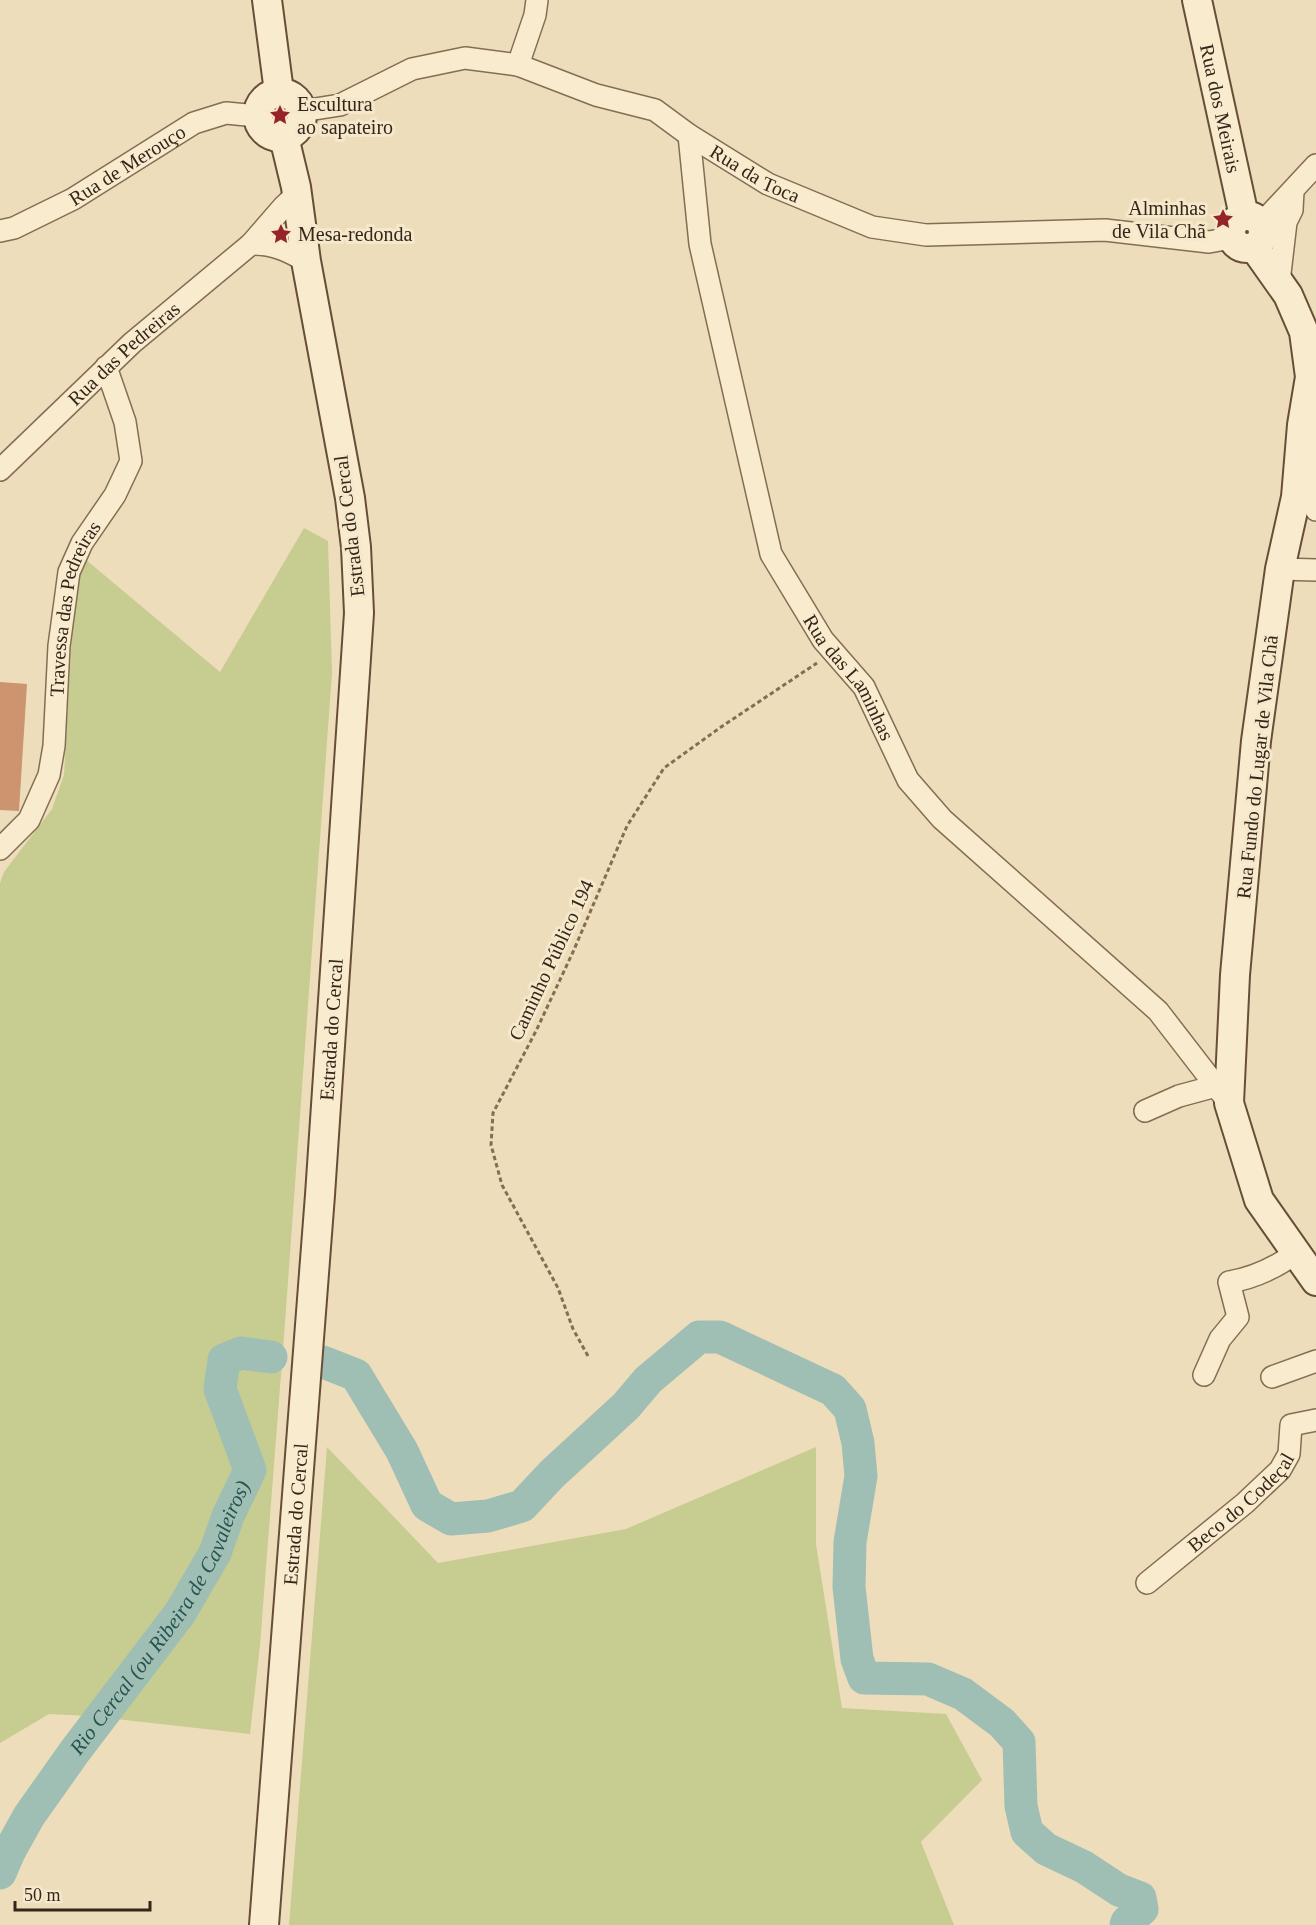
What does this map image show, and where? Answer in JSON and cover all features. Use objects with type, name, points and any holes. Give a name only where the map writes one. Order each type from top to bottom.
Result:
[{"type":"street","points":[[267,0],[279,92]]},
{"type":"street","points":[[518,65],[535,15],[537,0]]},
{"type":"street","name":"Rua dos Meirais","points":[[1197,0],[1248,231]]},
{"type":"street","name":"Rua da Toca","points":[[302,111],[340,105],[412,69],[465,58],[518,65],[596,95],[655,110],[688,135],[768,184],[872,227],[926,235],[1105,230],[1209,242],[1248,231]]},
{"type":"street","points":[[279,92],[292,95],[302,111],[302,118],[297,129],[284,137],[269,135],[263,130],[257,116],[258,109],[266,97],[279,92]]},
{"type":"street","name":"Rua de Merouço","points":[[0,231],[14,228],[73,199],[194,123],[226,113],[257,116]]},
{"type":"street","name":"Rua das Laminhas","points":[[688,135],[700,243],[771,554],[823,640],[864,687],[908,780],[942,819],[1158,1011],[1223,1094]]},
{"type":"street","name":"Estrada do Cercal","points":[[264,1925],[320,1195],[359,613],[356,547],[350,498],[284,137]]},
{"type":"street","points":[[1248,231],[1293,191],[1316,165]]},
{"type":"street","points":[[1279,282],[1286,222],[1292,210],[1293,191]]},
{"type":"street","name":"Rua das Pedreiras","points":[[0,470],[132,343],[251,243],[296,195]]},
{"type":"street","name":"Rua Fundo do Lugar de Vila Chã","points":[[1248,231],[1310,332],[1310,377],[1302,425],[1296,497],[1280,569],[1256,741],[1223,1094],[1259,1200],[1310,1269]]},
{"type":"street","points":[[251,243],[270,244],[306,261]]},
{"type":"street","name":"Travessa das Pedreiras","points":[[0,849],[29,820],[49,775],[54,746],[58,646],[69,572],[82,543],[115,495],[131,461],[125,422],[106,367]]},
{"type":"street","points":[[1307,403],[1314,424],[1316,510]]},
{"type":"street","points":[[1280,569],[1316,570]]},
{"type":"street","points":[[1145,1111],[1179,1096],[1223,1094]]},
{"type":"street","points":[[1204,1375],[1220,1339],[1238,1317],[1229,1282],[1252,1278],[1280,1265],[1310,1269]]},
{"type":"street","points":[[1272,1377],[1316,1361]]},
{"type":"street","name":"Beco do Codeçal","points":[[1147,1583],[1245,1503],[1280,1470],[1289,1454],[1291,1425],[1316,1420]]},
{"type":"path","name":"Caminho Público 194","points":[[588,1356],[573,1329],[558,1288],[502,1185],[491,1145],[493,1113],[550,1001],[627,826],[664,768],[721,726],[833,652]]},
{"type":"green space","points":[[304,528],[328,541],[332,673],[285,1323],[260,1645],[250,1734],[89,1716],[49,1714],[0,1743],[0,883],[4,872],[52,809],[64,775],[73,583],[85,559],[220,672]]},
{"type":"green space","points":[[327,1447],[438,1563],[626,1529],[816,1447],[816,1544],[842,1708],[946,1714],[982,1780],[921,1842],[954,1925],[289,1925]]},
{"type":"building","points":[[0,682],[27,684],[19,811],[0,810]]},
{"type":"waterway","name":"Rio Cercal (ou Ribeira de Cavaleiros)","points":[[323,1362],[356,1375],[402,1451],[427,1505],[451,1519],[488,1516],[522,1506],[552,1474],[626,1406],[648,1380],[699,1337],[720,1337],[833,1390],[850,1409],[858,1443],[861,1476],[850,1542],[849,1587],[857,1659],[864,1678],[928,1679],[963,1694],[1002,1723],[1019,1742],[1021,1806],[1027,1832],[1046,1849],[1084,1867],[1119,1890],[1140,1898],[1142,1909],[1126,1925]]},
{"type":"waterway","name":"Rio Cercal (ou Ribeira de Cavaleiros)","points":[[0,1873],[29,1816],[75,1751],[180,1613],[215,1553],[228,1516],[250,1470],[220,1389],[224,1360],[241,1353],[271,1357]]},
{"type":"place","name":"Escultura ao sapateiro","points":[[280,115]]},
{"type":"place","name":"Alminhas de Vila Chã","points":[[1223,219]]},
{"type":"place","name":"Mesa-redonda","points":[[281,234]]}]
